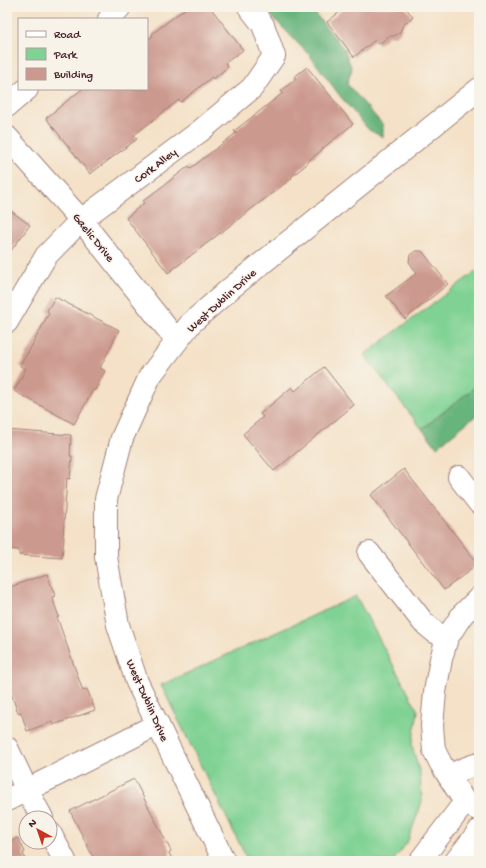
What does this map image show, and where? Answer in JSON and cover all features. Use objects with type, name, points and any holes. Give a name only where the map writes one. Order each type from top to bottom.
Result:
[{"type":"street","points":[[110,18],[120,7]]},
{"type":"street","name":"Cork Alley","points":[[7,322],[46,256],[81,220],[199,132],[252,88],[274,56],[264,25],[249,7]]},
{"type":"street","name":"West Dublin Drive","points":[[224,861],[137,682],[118,625],[106,557],[106,499],[122,438],[150,376],[191,323],[231,288],[479,89]]},
{"type":"street","points":[[7,106],[26,90]]},
{"type":"street","name":"Gaelic Drive","points":[[7,137],[81,220],[177,341]]},
{"type":"street","points":[[459,477],[479,503]]},
{"type":"street","points":[[369,553],[423,622],[435,632],[447,638]]},
{"type":"street","points":[[420,861],[472,806],[440,764],[434,750],[432,726],[435,692],[441,659],[447,638],[462,615],[479,598]]},
{"type":"street","points":[[7,800],[158,724]]},
{"type":"street","points":[[7,748],[38,810]]},
{"type":"street","points":[[449,776],[463,769],[479,764]]},
{"type":"street","points":[[456,861],[479,831]]},
{"type":"street","points":[[58,848],[65,861]]},
{"type":"green space","points":[[263,7],[310,7],[344,49],[352,69],[347,84],[383,125],[383,137],[369,130],[340,96],[311,57]]},
{"type":"green space","points":[[479,269],[479,384],[422,429],[364,355]]},
{"type":"green space","points":[[479,384],[479,413],[437,447],[422,429]]},
{"type":"green space","points":[[356,596],[418,711],[412,745],[420,774],[422,802],[407,843],[393,861],[248,861],[161,685]]},
{"type":"building","points":[[187,7],[210,7],[243,50],[225,63],[228,67],[213,79],[212,77],[181,102],[179,100],[134,135],[137,139],[90,174],[46,118],[81,90],[148,90],[148,39],[153,36],[152,34]]},
{"type":"building","points":[[346,7],[405,7],[413,17],[403,25],[398,34],[389,36],[379,44],[375,40],[354,57],[327,22]]},
{"type":"building","points":[[307,67],[353,124],[307,162],[307,164],[291,177],[292,178],[168,273],[126,218],[144,203],[143,201],[189,166],[191,168],[236,133],[234,131],[283,93],[281,91],[296,79],[294,77]]},
{"type":"building","points":[[7,208],[30,225],[7,256]]},
{"type":"building","points":[[416,251],[422,251],[448,284],[405,319],[386,296],[417,273],[409,262],[410,255]]},
{"type":"building","points":[[55,297],[119,330],[100,368],[105,371],[74,424],[14,391],[26,369],[20,366],[49,313],[47,311]]},
{"type":"building","points":[[324,367],[354,405],[274,471],[243,434],[263,417],[260,414],[292,387],[295,391]]},
{"type":"building","points":[[7,430],[71,435],[70,456],[72,456],[70,479],[67,478],[62,558],[19,555],[19,550],[7,549]]},
{"type":"building","points":[[404,469],[478,564],[444,590],[371,495]]},
{"type":"building","points":[[47,574],[55,596],[52,597],[59,617],[57,617],[83,691],[87,689],[95,710],[53,725],[52,722],[27,731],[21,712],[18,713],[7,682],[7,588]]},
{"type":"building","points":[[134,779],[171,851],[169,853],[173,861],[95,861],[70,811]]},
{"type":"building","points":[[18,838],[18,850],[24,850],[25,852],[23,853],[26,861],[7,861],[7,843]]}]
